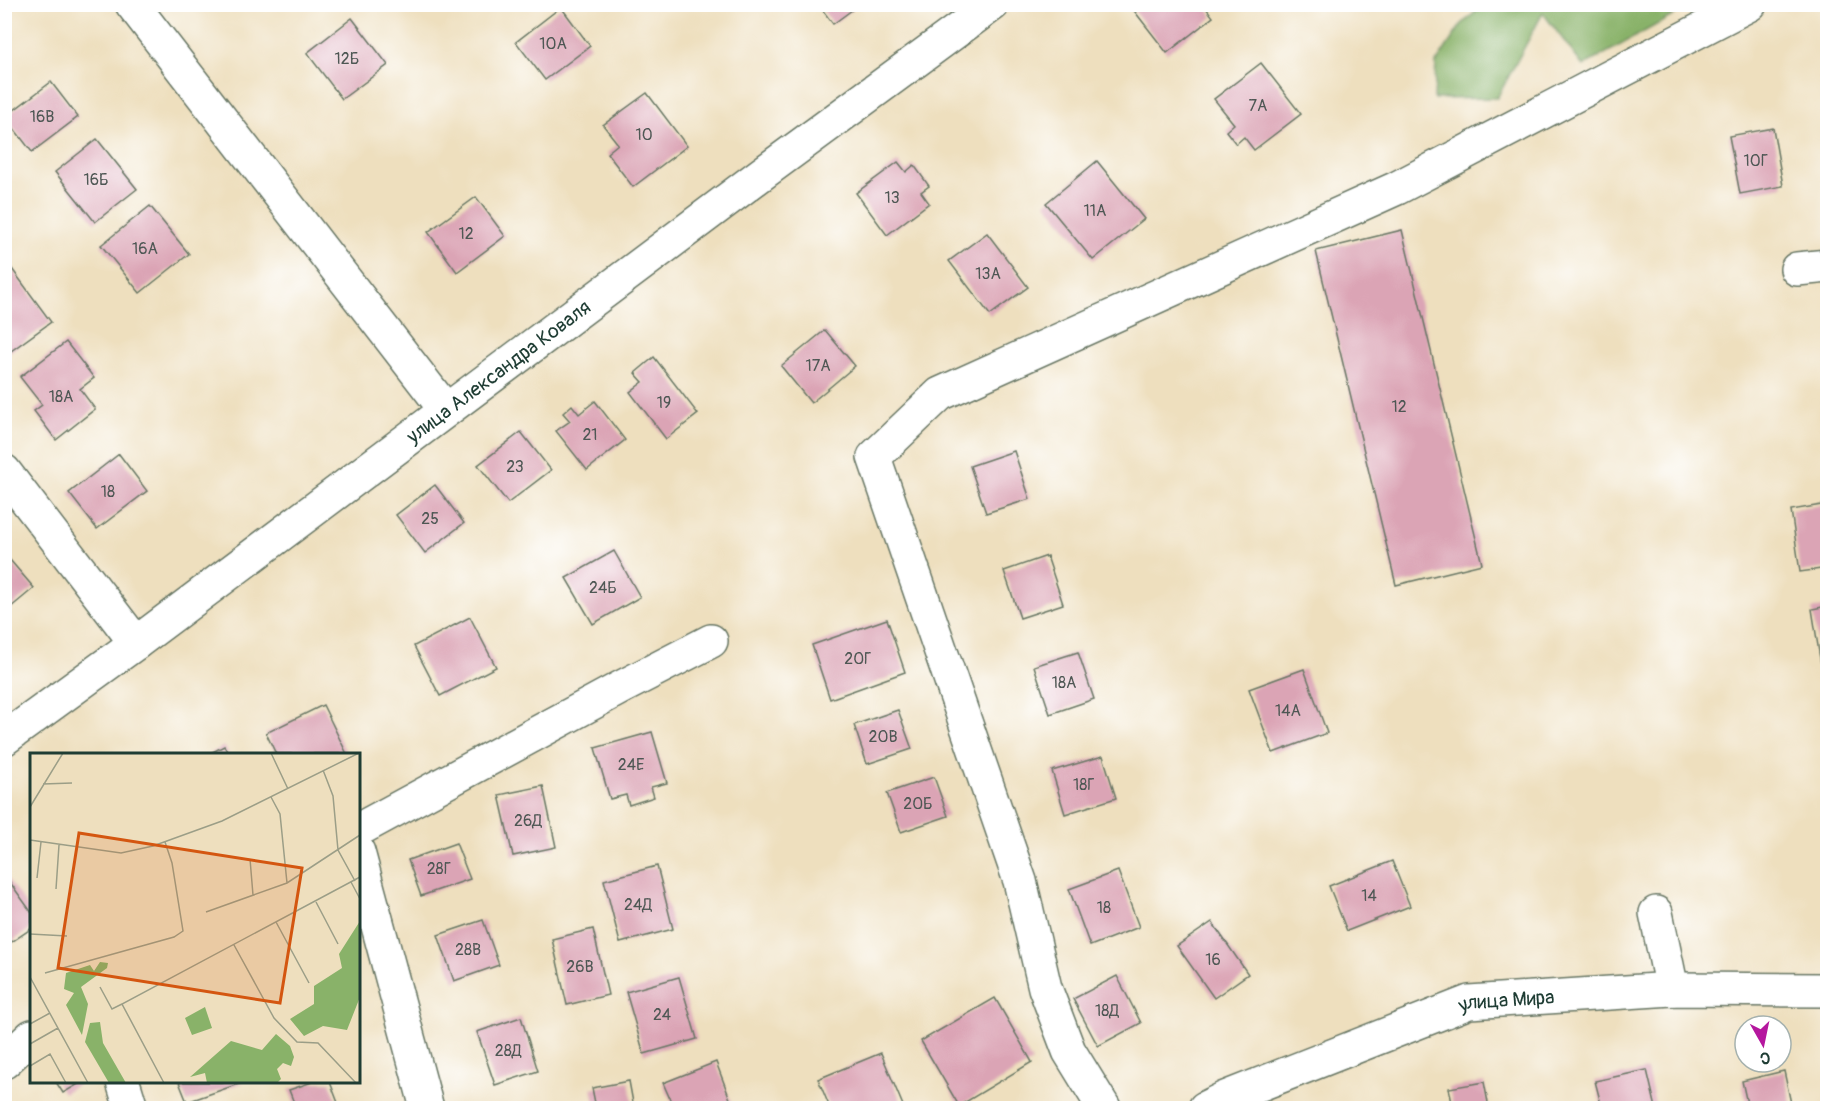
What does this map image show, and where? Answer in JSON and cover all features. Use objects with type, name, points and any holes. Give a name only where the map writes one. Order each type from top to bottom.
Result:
[{"type":"street","points":[[132,4],[445,409]]},
{"type":"street","name":"улица Александра Коваля","points":[[4,739],[136,643],[445,409],[993,4]]},
{"type":"street","points":[[1104,1108],[1069,1051],[1045,988],[1020,881],[874,457],[940,394],[1397,188],[1750,4]]},
{"type":"street","points":[[4,471],[136,643]]},
{"type":"street","points":[[360,829],[711,640]]},
{"type":"street","points":[[360,859],[427,1108]]},
{"type":"street","points":[[1656,913],[1672,990]]},
{"type":"street","name":"улица Мира","points":[[1206,1108],[1225,1098],[1469,1002],[1672,990],[1827,990]]},
{"type":"street","points":[[4,1062],[30,1038]]},
{"type":"street","points":[[123,1083],[131,1108]]},
{"type":"green space","points":[[1483,5],[1692,5],[1583,66],[1543,13],[1497,98],[1434,99],[1436,63],[1461,25]]},
{"type":"building","points":[[818,4],[860,4],[833,24]]},
{"type":"building","points":[[1137,4],[1203,4],[1213,17],[1167,53],[1132,8]]},
{"type":"building","points":[[561,7],[590,46],[545,80],[516,42]]},
{"type":"building","points":[[352,18],[388,65],[342,99],[307,53]]},
{"type":"building","points":[[1261,63],[1301,114],[1254,150],[1244,137],[1236,144],[1226,131],[1234,124],[1214,99]]},
{"type":"building","points":[[51,82],[78,117],[32,152],[5,117]]},
{"type":"building","points":[[647,93],[687,146],[633,187],[607,153],[618,144],[603,125]]},
{"type":"building","points":[[1773,128],[1783,186],[1740,194],[1729,136]]},
{"type":"building","points":[[97,139],[137,189],[95,222],[55,172]]},
{"type":"building","points":[[1097,161],[1144,219],[1093,260],[1046,203]]},
{"type":"building","points":[[898,162],[906,172],[914,165],[929,186],[921,192],[929,203],[887,235],[856,193]]},
{"type":"building","points":[[476,197],[505,236],[457,272],[428,232]]},
{"type":"building","points":[[150,206],[189,254],[140,293],[101,245]]},
{"type":"building","points":[[1402,230],[1482,564],[1396,585],[1316,251]]},
{"type":"building","points":[[987,233],[1028,287],[990,315],[949,261]]},
{"type":"building","points":[[4,258],[51,322],[4,356]]},
{"type":"building","points":[[825,330],[855,366],[811,403],[781,366]]},
{"type":"building","points":[[66,342],[94,378],[80,389],[95,409],[56,440],[34,411],[42,405],[20,377]]},
{"type":"building","points":[[654,357],[698,414],[666,439],[630,392],[643,382],[635,373]]},
{"type":"building","points":[[595,401],[625,440],[587,470],[556,431],[570,421],[563,413],[572,405],[579,414]]},
{"type":"building","points":[[521,432],[551,470],[508,503],[478,465]]},
{"type":"building","points":[[1014,451],[1030,499],[986,513],[970,466]]},
{"type":"building","points":[[119,454],[147,491],[97,529],[69,493]]},
{"type":"building","points":[[435,485],[464,523],[425,553],[396,515]]},
{"type":"building","points":[[1828,504],[1828,568],[1800,572],[1791,510]]},
{"type":"building","points":[[614,551],[640,597],[593,624],[566,578]]},
{"type":"building","points":[[4,553],[34,588],[4,613]]},
{"type":"building","points":[[1047,556],[1063,604],[1020,618],[1004,571]]},
{"type":"building","points":[[1828,606],[1828,670],[1822,671],[1812,609]]},
{"type":"building","points":[[470,617],[496,667],[440,696],[414,646]]},
{"type":"building","points":[[887,619],[905,672],[830,699],[812,645]]},
{"type":"building","points":[[1078,652],[1094,699],[1050,714],[1034,666]]},
{"type":"building","points":[[1304,669],[1327,733],[1273,753],[1249,689]]},
{"type":"building","points":[[323,705],[347,753],[276,753],[266,733]]},
{"type":"building","points":[[898,710],[912,749],[867,764],[854,725]]},
{"type":"building","points":[[652,732],[667,783],[651,787],[654,797],[629,805],[626,795],[610,799],[595,748]]},
{"type":"building","points":[[224,746],[228,753],[211,753]]},
{"type":"building","points":[[1103,756],[1116,798],[1065,814],[1052,771]]},
{"type":"building","points":[[934,777],[948,816],[901,832],[887,793]]},
{"type":"building","points":[[543,786],[556,847],[513,856],[499,795]]},
{"type":"building","points":[[456,843],[470,879],[421,896],[408,860]]},
{"type":"building","points":[[1392,861],[1410,906],[1347,931],[1329,886]]},
{"type":"building","points":[[657,866],[673,929],[620,943],[604,880]]},
{"type":"building","points":[[1118,871],[1139,927],[1090,946],[1069,889]]},
{"type":"building","points":[[4,874],[30,910],[30,929],[4,947]]},
{"type":"building","points":[[483,920],[499,965],[454,981],[438,935]]},
{"type":"building","points":[[1212,922],[1248,974],[1214,998],[1177,946]]},
{"type":"building","points":[[593,929],[608,995],[567,1005],[552,939]]},
{"type":"building","points":[[1117,976],[1141,1023],[1098,1046],[1073,999]]},
{"type":"building","points":[[679,977],[697,1039],[644,1054],[626,992]]},
{"type":"building","points":[[995,998],[1032,1062],[959,1106],[921,1041]]},
{"type":"building","points":[[521,1017],[538,1071],[495,1085],[477,1032]]},
{"type":"building","points":[[881,1053],[904,1108],[830,1108],[818,1079]]},
{"type":"building","points":[[716,1062],[733,1107],[674,1108],[663,1083]]},
{"type":"building","points":[[1647,1070],[1656,1108],[1602,1108],[1595,1081]]},
{"type":"building","points":[[1771,1074],[1785,1074],[1792,1108],[1748,1108],[1742,1081]]},
{"type":"building","points":[[629,1081],[634,1108],[596,1108],[592,1088]]},
{"type":"building","points":[[1484,1082],[1489,1108],[1453,1108],[1449,1088]]},
{"type":"building","points":[[57,1083],[80,1083],[63,1093]]},
{"type":"building","points":[[179,1083],[241,1083],[187,1102]]},
{"type":"building","points":[[309,1083],[330,1083],[340,1108],[296,1108],[289,1090]]}]
